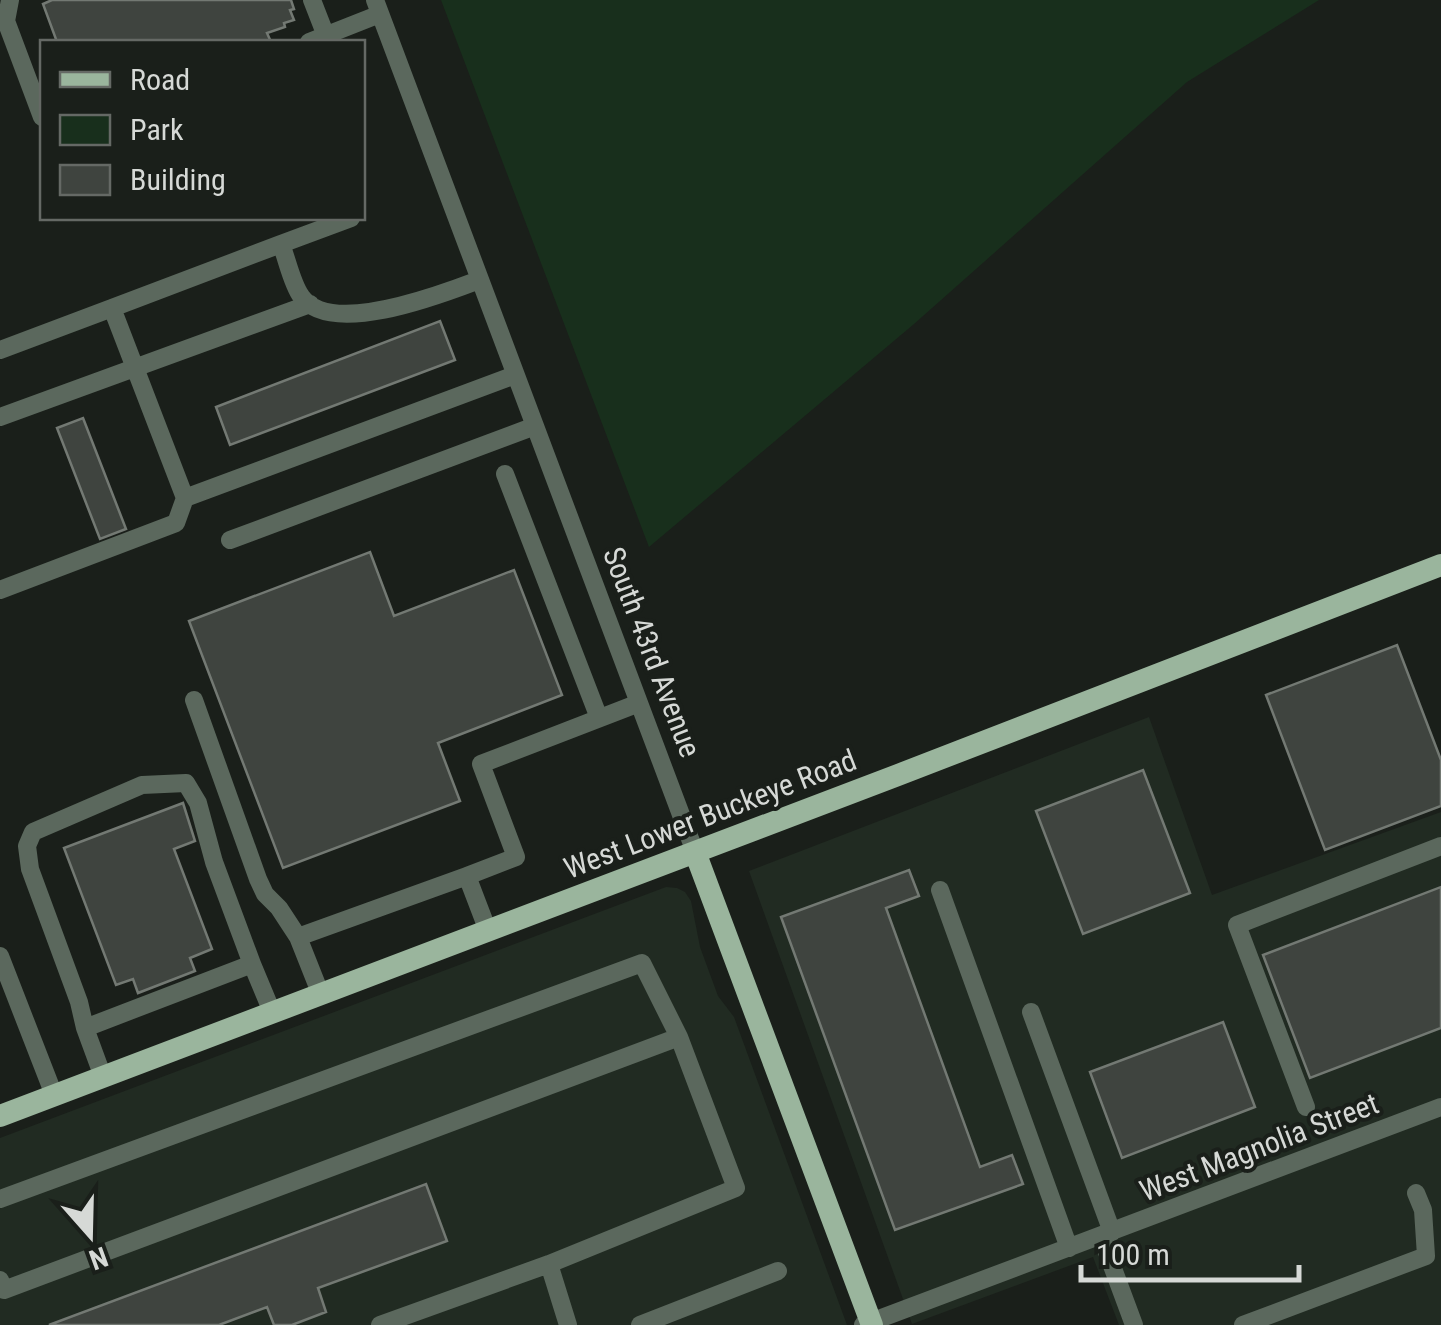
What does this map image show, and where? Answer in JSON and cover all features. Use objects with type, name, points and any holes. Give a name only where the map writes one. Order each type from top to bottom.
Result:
[{"type":"main road","name":"West Lower Buckeye Road","points":[[0,1116],[1441,567]]},
{"type":"main road","name":"South 43rd Avenue","points":[[694,852],[869,1324]]},
{"type":"street","points":[[10,0],[6,21],[40,112]]},
{"type":"street","points":[[312,0],[317,39],[378,7]]},
{"type":"street","name":"South 43rd Avenue","points":[[378,7],[694,852]]},
{"type":"street","points":[[0,350],[345,220]]},
{"type":"street","points":[[281,244],[301,296],[317,310],[394,309],[480,280]]},
{"type":"street","points":[[0,417],[310,304]]},
{"type":"street","points":[[0,590],[176,523],[184,498],[112,308]]},
{"type":"street","points":[[184,498],[515,375]]},
{"type":"street","points":[[230,540],[535,426]]},
{"type":"street","points":[[505,474],[599,718]]},
{"type":"street","points":[[194,700],[258,879],[298,938],[321,995]]},
{"type":"street","points":[[298,938],[516,857],[481,764],[639,703]]},
{"type":"street","points":[[103,1077],[30,869],[27,846],[33,832],[142,785],[186,783],[198,803],[214,862],[272,1012]]},
{"type":"street","points":[[1306,1107],[1237,924],[1441,846]]},
{"type":"street","points":[[467,876],[488,931]]},
{"type":"street","points":[[940,890],[1069,1248]]},
{"type":"street","points":[[0,956],[54,1095]]},
{"type":"street","points":[[0,1199],[642,963],[679,1037],[736,1188],[548,1264],[380,1325]]},
{"type":"street","points":[[86,1028],[252,964]]},
{"type":"street","points":[[1031,1012],[1134,1325]]},
{"type":"street","points":[[2,1289],[679,1037]]},
{"type":"street","name":"West Magnolia Street","points":[[869,1324],[1441,1108]]},
{"type":"street","points":[[1243,1325],[1426,1256],[1423,1210],[1416,1193]]},
{"type":"street","points":[[548,1264],[568,1325]]},
{"type":"street","points":[[640,1325],[778,1271]]},
{"type":"shaded area","points":[[1149,717],[1212,895],[1441,812],[1441,1325],[1119,1325],[1093,1257],[912,1324],[749,871]]},
{"type":"shaded area","points":[[666,887],[685,892],[691,901],[700,947],[718,996],[734,1017],[847,1325],[0,1325],[0,1138]]},
{"type":"green space","points":[[441,0],[1319,0],[1187,82],[914,324],[649,547]]},
{"type":"building","points":[[52,0],[291,0],[294,20],[267,33],[270,40],[56,40],[43,4]]},
{"type":"building","points":[[440,321],[455,360],[230,445],[216,407]]},
{"type":"building","points":[[83,418],[126,529],[100,539],[57,428]]},
{"type":"building","points":[[370,552],[394,616],[514,570],[562,695],[438,743],[460,801],[283,868],[189,621]]},
{"type":"building","points":[[1397,645],[1441,760],[1441,806],[1325,850],[1266,695]]},
{"type":"building","points":[[1143,770],[1190,893],[1083,934],[1036,811]]},
{"type":"building","points":[[183,803],[195,841],[174,849],[212,949],[190,958],[195,971],[138,993],[133,979],[116,985],[64,848]]},
{"type":"building","points":[[909,870],[919,896],[886,908],[980,1167],[1012,1155],[1023,1184],[895,1230],[781,917]]},
{"type":"building","points":[[1441,887],[1441,1028],[1310,1078],[1263,955]]},
{"type":"building","points":[[1223,1022],[1255,1107],[1122,1158],[1090,1072]]},
{"type":"building","points":[[426,1184],[447,1241],[318,1288],[326,1312],[292,1325],[274,1325],[267,1307],[219,1325],[49,1325]]}]
